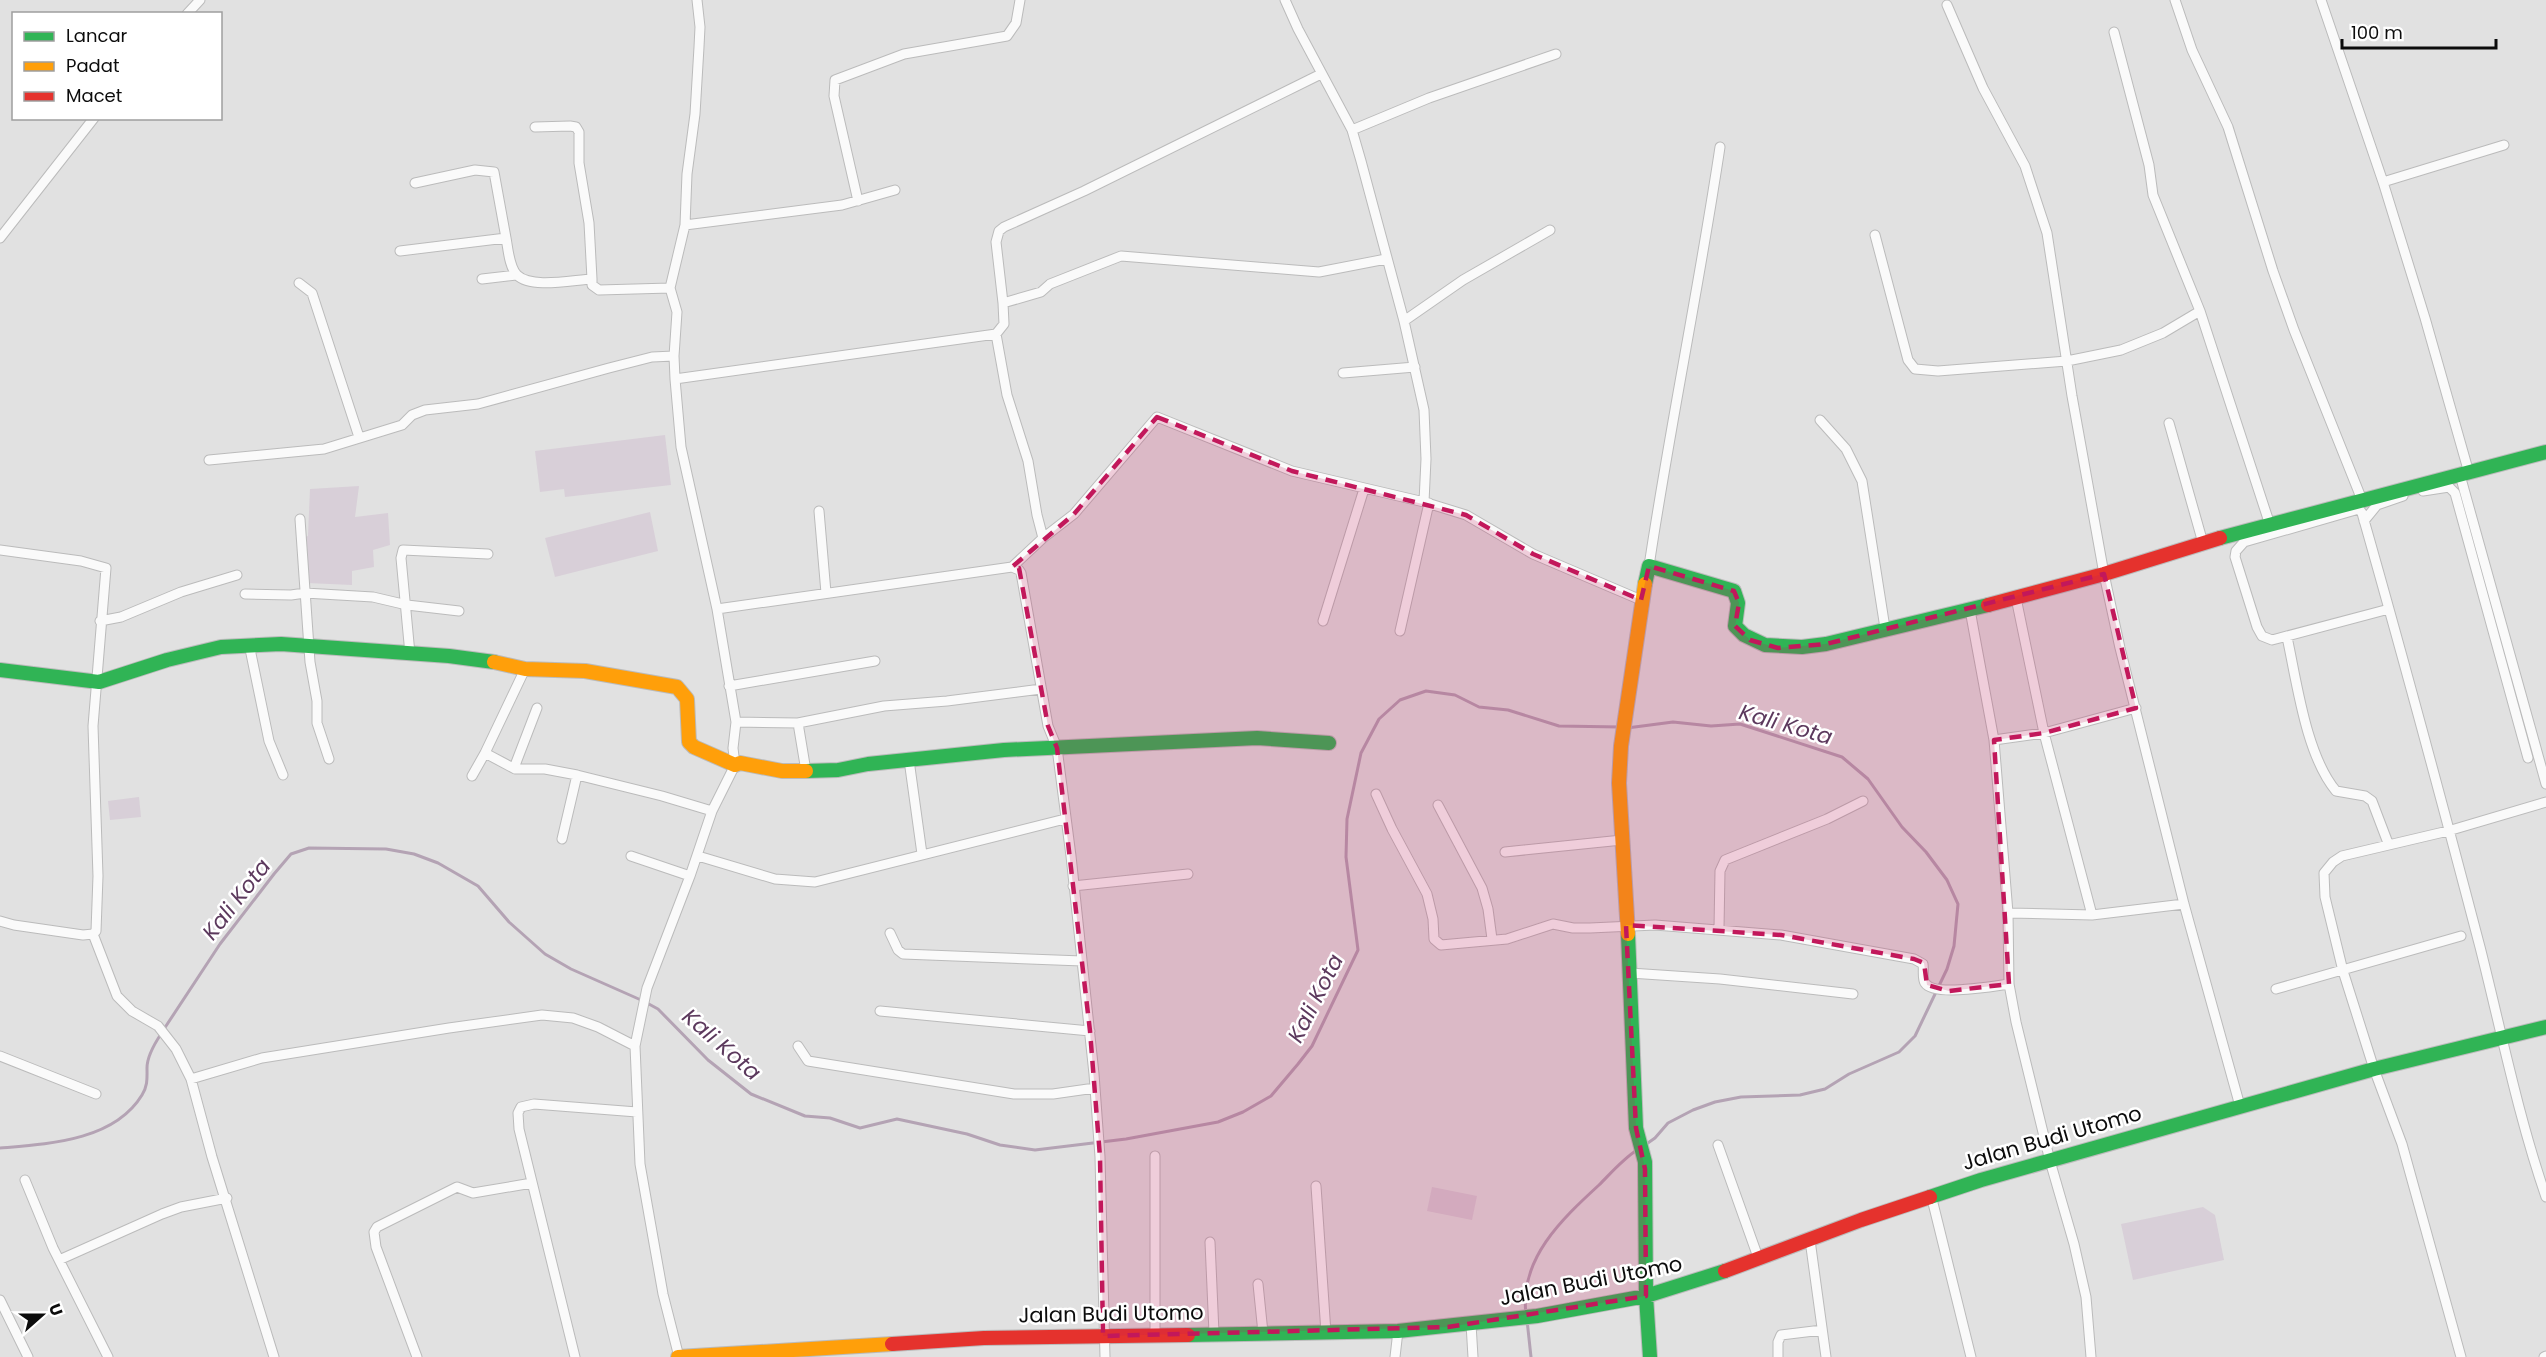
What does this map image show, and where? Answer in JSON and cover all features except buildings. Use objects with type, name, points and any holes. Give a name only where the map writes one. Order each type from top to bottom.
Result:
[{"type":"street","points":[[190,12],[200,0]]},
{"type":"street","points":[[678,1357],[663,1293],[640,1164],[635,1046],[647,988],[698,856],[712,811],[735,765],[733,748],[736,722],[717,609],[683,458],[674,356],[677,312],[670,288],[685,225],[687,174],[695,114],[699,47],[700,27],[697,0]]},
{"type":"street","points":[[858,201],[834,96],[835,80],[904,54],[1007,36],[1016,24],[1020,0]]},
{"type":"street","points":[[1285,0],[1321,74],[1352,130],[1404,321],[1424,410],[1427,502],[1400,631]]},
{"type":"street","points":[[2175,0],[2192,50],[2228,127],[2294,330],[2362,500]]},
{"type":"street","points":[[2321,0],[2383,182],[2465,474],[2546,784]]},
{"type":"street","points":[[1947,5],[1983,88],[2032,184],[2047,233],[2104,574],[2184,904],[2240,1106]]},
{"type":"street","points":[[2114,32],[2149,165],[2153,195],[2200,311],[2270,525]]},
{"type":"street","points":[[1352,130],[1429,98],[1556,54]]},
{"type":"street","points":[[675,379],[996,334],[1004,324],[996,236],[1004,227],[1084,191],[1321,74]]},
{"type":"street","points":[[0,238],[92,120]]},
{"type":"street","points":[[535,127],[570,126],[576,127],[579,132],[579,163],[590,223],[592,285],[599,290],[670,288]]},
{"type":"street","points":[[2383,182],[2504,145]]},
{"type":"street","points":[[1650,1357],[1646,1296],[1644,1157],[1637,1137],[1619,783],[1641,600],[1703,261],[1720,147]]},
{"type":"street","points":[[415,183],[474,170],[494,172],[506,238],[516,274]]},
{"type":"street","points":[[685,225],[842,205],[895,190]]},
{"type":"street","points":[[1404,321],[1463,280],[1550,230]]},
{"type":"street","points":[[1875,235],[1908,360],[1915,369],[1938,371],[2067,361],[2121,350],[2163,333],[2200,311]]},
{"type":"street","points":[[400,251],[506,238]]},
{"type":"street","points":[[1003,303],[1041,292],[1050,284],[1121,256],[1319,272],[1386,259]]},
{"type":"street","points":[[482,279],[516,274],[530,282],[592,279]]},
{"type":"street","points":[[299,283],[312,293],[359,437]]},
{"type":"street","points":[[996,334],[1007,395],[1028,461],[1043,538]]},
{"type":"street","points":[[209,460],[324,448],[402,425],[412,415],[425,410],[477,404],[652,357],[674,356]]},
{"type":"street","points":[[1343,373],[1415,367]]},
{"type":"street","points":[[1012,567],[1043,538],[1074,514],[1157,417],[1292,471],[1427,502],[1466,515],[1533,554],[1641,600]]},
{"type":"street","points":[[1820,420],[1846,449],[1862,481],[1885,628]]},
{"type":"street","points":[[2169,423],[2203,543]]},
{"type":"street","points":[[1649,566],[1734,591],[1739,603],[1735,626],[1750,640],[1765,645],[1795,649],[1826,644],[2016,598],[2104,574],[2203,543],[2546,452]]},
{"type":"street","points":[[2364,521],[2377,505],[2399,497],[2449,487],[2455,493],[2528,758]]},
{"type":"street","points":[[1323,621],[1364,489]]},
{"type":"street","points":[[2389,609],[2272,640],[2262,636],[2257,627],[2235,556],[2236,551],[2244,542],[2359,509],[2389,609],[2503,1037],[2519,1106],[2546,1197]]},
{"type":"street","points":[[819,511],[826,593]]},
{"type":"street","points":[[300,519],[310,647],[317,701],[317,723],[329,759]]},
{"type":"street","points":[[0,550],[81,561],[106,568],[100,621],[99,682],[93,726],[98,897],[97,926],[93,934],[117,996],[132,1011],[158,1026],[172,1043],[191,1079],[212,1157],[227,1198],[274,1357]]},
{"type":"street","points":[[410,654],[401,558],[403,550],[488,554]]},
{"type":"street","points":[[717,609],[1012,567],[1019,570],[1023,578],[1048,726],[1057,748],[1090,1032],[1100,1157],[1105,1357]]},
{"type":"street","points":[[100,621],[121,617],[182,592],[237,575]]},
{"type":"street","points":[[245,594],[305,593],[373,597],[407,605],[459,611]]},
{"type":"street","points":[[2016,598],[2044,733],[2092,915]]},
{"type":"street","points":[[1970,610],[1994,740],[2008,914],[2009,984],[2050,1161],[2086,1297],[2091,1357]]},
{"type":"street","points":[[2287,637],[2312,744],[2325,778],[2336,791],[2366,796],[2372,801],[2388,843]]},
{"type":"street","points":[[249,644],[269,741],[284,775]]},
{"type":"street","points":[[0,670],[99,682],[221,647],[281,644],[449,656],[525,669],[585,671],[677,687],[687,699],[689,742],[694,747],[735,765],[740,763],[782,771],[838,770],[868,764],[954,754],[1057,748],[1257,738],[1329,743]]},
{"type":"street","points":[[729,686],[875,661]]},
{"type":"street","points":[[472,776],[525,669]]},
{"type":"street","points":[[736,722],[798,723],[884,706],[947,701],[1041,689]]},
{"type":"street","points":[[513,768],[537,708]]},
{"type":"street","points":[[1994,740],[2044,733],[2136,708]]},
{"type":"street","points":[[798,723],[807,771]]},
{"type":"street","points":[[485,753],[513,768],[545,769],[577,775],[712,811]]},
{"type":"street","points":[[909,760],[922,854]]},
{"type":"street","points":[[562,839],[577,775]]},
{"type":"street","points":[[1376,794],[1427,894],[1433,919],[1434,939],[1441,945],[1521,936],[1553,924],[1573,928],[1626,925],[1719,928],[1781,935],[1914,959],[1923,964],[1925,982],[1931,987],[1949,990],[2009,984]]},
{"type":"street","points":[[1719,928],[1720,871],[1725,860],[1827,819],[1863,801]]},
{"type":"street","points":[[2461,1357],[2402,1144],[2374,1069],[2343,970],[2325,897],[2324,873],[2333,862],[2343,856],[2388,843],[2448,831],[2546,802]]},
{"type":"street","points":[[1438,805],[1482,888],[1488,909],[1492,939]]},
{"type":"street","points":[[698,856],[775,879],[814,882],[1065,819]]},
{"type":"street","points":[[1504,852],[1622,840]]},
{"type":"street","points":[[631,856],[690,876]]},
{"type":"street","points":[[1073,886],[1188,874]]},
{"type":"street","points":[[2008,914],[2092,915],[2184,904]]},
{"type":"street","points":[[0,921],[42,930],[93,934]]},
{"type":"street","points":[[890,933],[898,950],[903,954],[1082,961]]},
{"type":"street","points":[[2276,989],[2461,936]]},
{"type":"street","points":[[1630,973],[1720,979],[1853,994]]},
{"type":"street","points":[[880,1011],[1090,1032]]},
{"type":"street","points":[[191,1079],[262,1058],[542,1015],[573,1018],[598,1027],[635,1046]]},
{"type":"street","name":"Jalan Budi Utomo","points":[[678,1357],[984,1338],[1398,1331],[1537,1316],[1646,1296],[1702,1280],[1931,1195],[2374,1069],[2546,1027]]},
{"type":"street","points":[[798,1046],[808,1061],[820,1065],[893,1074],[1014,1094],[1053,1094],[1095,1088]]},
{"type":"street","points":[[0,1056],[96,1094]]},
{"type":"street","points":[[574,1357],[519,1129],[518,1113],[521,1107],[534,1104],[637,1112]]},
{"type":"street","points":[[1718,1145],[1759,1260]]},
{"type":"street","points":[[1155,1156],[1155,1334]]},
{"type":"street","points":[[25,1180],[59,1260],[108,1357]]},
{"type":"street","points":[[417,1357],[376,1247],[374,1232],[377,1227],[457,1187],[473,1193],[532,1183]]},
{"type":"street","points":[[1316,1186],[1326,1333]]},
{"type":"street","points":[[1931,1195],[1971,1357]]},
{"type":"street","points":[[59,1260],[180,1207],[227,1198]]},
{"type":"street","points":[[1810,1240],[1826,1357]]},
{"type":"street","points":[[1210,1242],[1214,1333]]},
{"type":"street","points":[[1258,1284],[1263,1333]]},
{"type":"street","points":[[0,1300],[28,1357]]},
{"type":"street","points":[[1471,1324],[1473,1357]]},
{"type":"street","points":[[1778,1357],[1778,1342],[1781,1335],[1822,1330]]},
{"type":"street","points":[[1395,1357],[1398,1331]]},
{"type":"highlighted area","points":[[1157,417],[1292,471],[1466,515],[1533,554],[1641,600],[1649,566],[1734,591],[1739,603],[1735,626],[1750,640],[1778,648],[1826,644],[2104,574],[2136,708],[2044,733],[1994,740],[2009,984],[1949,991],[1927,985],[1924,963],[1914,959],[1781,935],[1626,925],[1636,1128],[1645,1169],[1646,1296],[1448,1327],[1103,1336],[1100,1157],[1090,1031],[1057,748],[1048,726],[1019,568],[1012,567],[1074,514]]},
{"type":"shaded area","points":[[665,435],[671,485],[565,497],[564,489],[540,492],[535,451]]},
{"type":"shaded area","points":[[359,486],[355,517],[388,513],[390,545],[373,550],[374,567],[352,571],[352,585],[307,583],[300,538],[308,536],[310,489]]},
{"type":"shaded area","points":[[650,512],[658,551],[555,577],[545,538]]},
{"type":"shaded area","points":[[139,797],[141,817],[110,820],[108,801]]},
{"type":"shaded area","points":[[1432,1187],[1477,1196],[1472,1220],[1427,1211]]},
{"type":"shaded area","points":[[2203,1207],[2215,1215],[2224,1260],[2133,1280],[2121,1224]]},
{"type":"waterway","name":"Kali Kota","points":[[647,1003],[658,1009],[708,1060],[751,1094],[805,1116],[830,1118],[860,1128],[897,1119],[967,1134],[1000,1145],[1035,1150],[1126,1139],[1218,1122],[1243,1112],[1271,1096],[1298,1064],[1312,1046],[1358,950],[1346,857],[1347,819],[1361,753],[1379,719],[1400,700],[1426,691],[1455,695],[1479,707],[1508,710],[1559,726],[1620,727]]},
{"type":"waterway","name":"Kali Kota","points":[[1627,728],[1673,722],[1711,726],[1740,724],[1842,757],[1868,779],[1902,827],[1926,852],[1947,880],[1958,904],[1954,946],[1947,969],[1915,1036],[1899,1052],[1849,1074],[1825,1089],[1800,1095],[1741,1097],[1715,1102],[1693,1110],[1668,1123],[1655,1138],[1645,1145]]},
{"type":"waterway","name":"Kali Kota","points":[[164,1029],[220,944],[274,874],[291,854],[309,848],[386,849],[414,854],[438,863],[478,886],[509,922],[545,954],[571,969],[641,1000]]},
{"type":"waterway","name":"Kali Kota","points":[[0,1148],[59,1142],[97,1131],[115,1122],[130,1110],[142,1095],[147,1082],[148,1060],[161,1034]]},
{"type":"waterway","name":"Kali Kota","points":[[1526,1314],[1529,1275],[1546,1242],[1571,1212],[1637,1150]]},
{"type":"waterway","name":"Kali Kota","points":[[1527,1320],[1531,1357]]},
{"type":"traffic: fast","points":[[2220,538],[2546,452]]},
{"type":"traffic: fast","points":[[1645,584],[1649,566],[1734,591],[1738,603],[1735,626],[1744,635],[1765,645],[1802,647],[1826,644],[1988,605]]},
{"type":"traffic: fast","points":[[0,670],[99,682],[167,660],[221,647],[281,644],[449,656],[494,662]]},
{"type":"traffic: fast","points":[[806,771],[838,770],[868,764],[1004,750],[1257,738],[1329,743]]},
{"type":"traffic: fast","points":[[1628,934],[1636,1128],[1645,1162],[1646,1296],[1650,1357]]},
{"type":"traffic: fast","points":[[1930,1197],[1981,1180],[2374,1069],[2546,1027]]},
{"type":"traffic: fast","points":[[1188,1335],[1398,1331],[1537,1316],[1646,1296],[1725,1271]]},
{"type":"traffic: slow","points":[[1628,934],[1619,783],[1621,746],[1645,584]]},
{"type":"traffic: slow","points":[[494,662],[525,669],[585,671],[677,687],[687,699],[689,742],[694,747],[735,765],[740,763],[782,771],[806,771]]},
{"type":"traffic: slow","points":[[678,1357],[892,1344]]},
{"type":"traffic: jam","points":[[1988,605],[2104,574],[2220,538]]},
{"type":"traffic: jam","points":[[1725,1271],[1930,1197]]},
{"type":"traffic: jam","points":[[892,1344],[984,1338],[1188,1335]]}]
